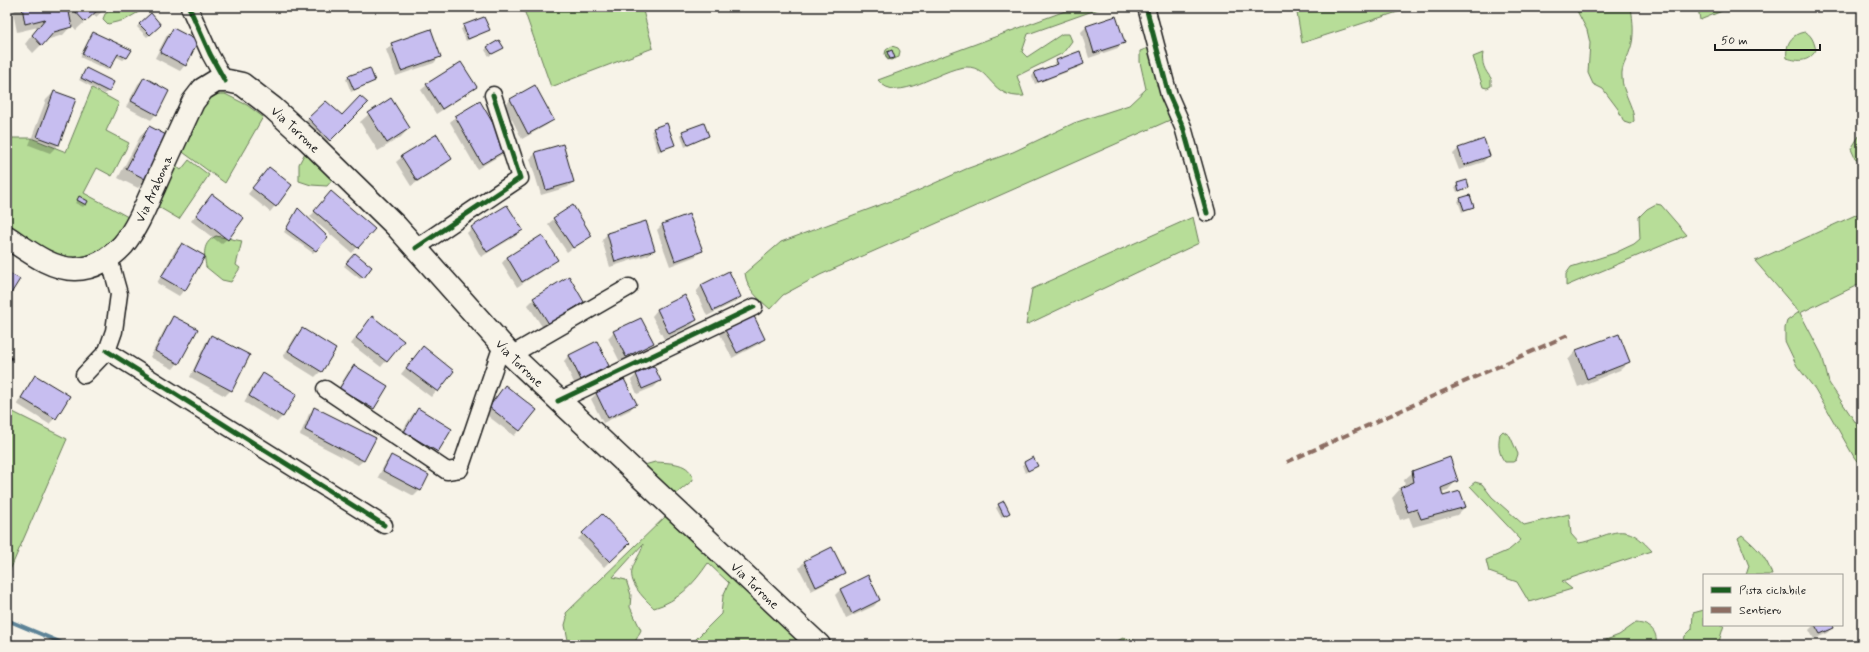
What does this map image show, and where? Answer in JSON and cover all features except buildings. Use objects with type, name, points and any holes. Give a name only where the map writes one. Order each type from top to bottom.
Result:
[{"type":"main road","name":"Via Torrone","points":[[225,81],[242,84],[273,108],[339,169],[396,226],[507,350],[558,401],[819,645]]},
{"type":"main road","name":"Via Arabona","points":[[7,237],[31,253],[55,265],[75,269],[91,267],[109,258],[123,244],[138,221],[193,102],[203,89],[216,82],[225,81]]},
{"type":"street","points":[[189,7],[225,81]]},
{"type":"street","points":[[197,26],[198,7]]},
{"type":"street","points":[[1146,7],[1169,95],[1183,127],[1207,213]]},
{"type":"street","points":[[416,248],[520,178],[493,95]]},
{"type":"street","points":[[84,375],[108,351],[114,331],[119,294],[109,258]]},
{"type":"street","points":[[325,389],[448,471],[460,469],[507,350],[629,287]]},
{"type":"street","points":[[558,401],[754,307]]},
{"type":"street","points":[[108,351],[384,525]]},
{"type":"green space","points":[[115,7],[143,7],[142,10],[125,20],[108,24],[103,19],[105,14]]},
{"type":"green space","points":[[523,7],[642,7],[653,48],[551,87]]},
{"type":"green space","points":[[1076,7],[1104,7],[1028,34],[1022,52],[1027,57],[1062,34],[1069,34],[1072,41],[1063,53],[1017,76],[1024,96],[1013,96],[1004,93],[981,72],[974,68],[966,67],[944,73],[907,88],[896,89],[886,87],[878,80]]},
{"type":"green space","points":[[1296,7],[1413,7],[1302,43]]},
{"type":"green space","points":[[1575,7],[1631,7],[1633,40],[1629,54],[1623,66],[1622,73],[1624,89],[1632,110],[1634,121],[1630,124],[1624,122],[1618,109],[1603,89],[1593,84],[1588,73],[1590,43],[1587,30]]},
{"type":"green space","points":[[1698,7],[1722,7],[1722,11],[1700,20]]},
{"type":"green space","points":[[1806,32],[1814,43],[1816,50],[1807,59],[1796,60],[1787,58],[1787,48],[1790,40],[1801,33]]},
{"type":"green space","points":[[892,46],[898,48],[900,51],[899,57],[891,60],[887,59],[885,54],[886,50]]},
{"type":"green space","points":[[1151,47],[1170,120],[820,275],[783,295],[770,309],[758,298],[748,284],[745,273],[781,242],[915,192],[966,169],[1013,152],[1074,123],[1129,105],[1146,89],[1140,62],[1140,51]]},
{"type":"green space","points":[[1483,53],[1484,67],[1491,78],[1491,86],[1487,88],[1483,87],[1473,57]]},
{"type":"green space","points":[[92,88],[119,103],[106,131],[129,143],[112,176],[97,168],[84,193],[128,217],[118,236],[102,257],[67,263],[7,229],[7,138],[31,138],[66,152]]},
{"type":"green space","points":[[225,94],[247,105],[263,117],[225,183],[180,150],[195,119],[205,104],[210,98],[216,95]]},
{"type":"green space","points":[[1859,136],[1862,143],[1862,162],[1855,158],[1851,149]]},
{"type":"green space","points":[[307,149],[333,179],[327,186],[311,185],[299,181],[299,164]]},
{"type":"green space","points":[[189,160],[209,175],[179,219],[155,205],[172,163],[181,170]]},
{"type":"green space","points":[[1656,204],[1661,205],[1687,235],[1566,286],[1566,274],[1571,267],[1615,253],[1634,244],[1640,239],[1639,217],[1647,209]]},
{"type":"green space","points":[[1862,212],[1862,283],[1800,313],[1822,355],[1829,383],[1862,432],[1862,468],[1854,457],[1815,389],[1797,366],[1785,341],[1785,328],[1787,321],[1799,312],[1755,261]]},
{"type":"green space","points":[[1193,217],[1199,243],[1026,325],[1032,289]]},
{"type":"green space","points":[[216,236],[242,241],[236,265],[240,268],[231,282],[222,280],[206,267],[206,245]]},
{"type":"green space","points":[[7,409],[67,439],[7,577]]},
{"type":"green space","points":[[1503,431],[1510,436],[1518,454],[1516,460],[1513,462],[1505,462],[1500,452],[1499,437]]},
{"type":"green space","points":[[655,462],[679,465],[688,470],[691,474],[693,480],[676,494],[686,506],[634,468]]},
{"type":"green space","points":[[1475,482],[1482,484],[1492,497],[1524,525],[1569,514],[1571,534],[1579,543],[1614,532],[1628,532],[1639,539],[1652,551],[1562,581],[1572,589],[1529,602],[1517,582],[1489,572],[1486,560],[1509,550],[1521,540],[1470,486]]},
{"type":"green space","points":[[667,515],[805,645],[690,645],[721,614],[723,596],[729,583],[708,563],[685,591],[671,601],[654,608],[638,591],[632,576],[633,567],[643,544],[613,577],[626,580],[631,595],[630,607],[641,630],[636,640],[631,645],[569,645],[565,625],[567,618],[566,613]]},
{"type":"green space","points":[[1742,535],[1752,544],[1764,558],[1772,574],[1746,574],[1749,566],[1738,538]]},
{"type":"green space","points":[[1703,610],[1703,626],[1724,626],[1718,645],[1683,645],[1685,636],[1692,629],[1693,613]]},
{"type":"green space","points":[[1636,623],[1645,625],[1652,629],[1656,636],[1656,645],[1593,645],[1619,635]]},
{"type":"green space","points":[[1123,638],[1134,640],[1140,645],[1109,645]]},
{"type":"waterway","points":[[7,620],[67,645]]},
{"type":"marked path","points":[[1287,462],[1568,335]]},
{"type":"cycle path","points":[[189,7],[210,54],[225,81]]},
{"type":"cycle path","points":[[1146,7],[1169,95],[1183,127],[1207,213]]},
{"type":"cycle path","points":[[416,248],[520,178],[493,95]]},
{"type":"cycle path","points":[[558,401],[754,307]]},
{"type":"cycle path","points":[[107,351],[384,525]]}]
